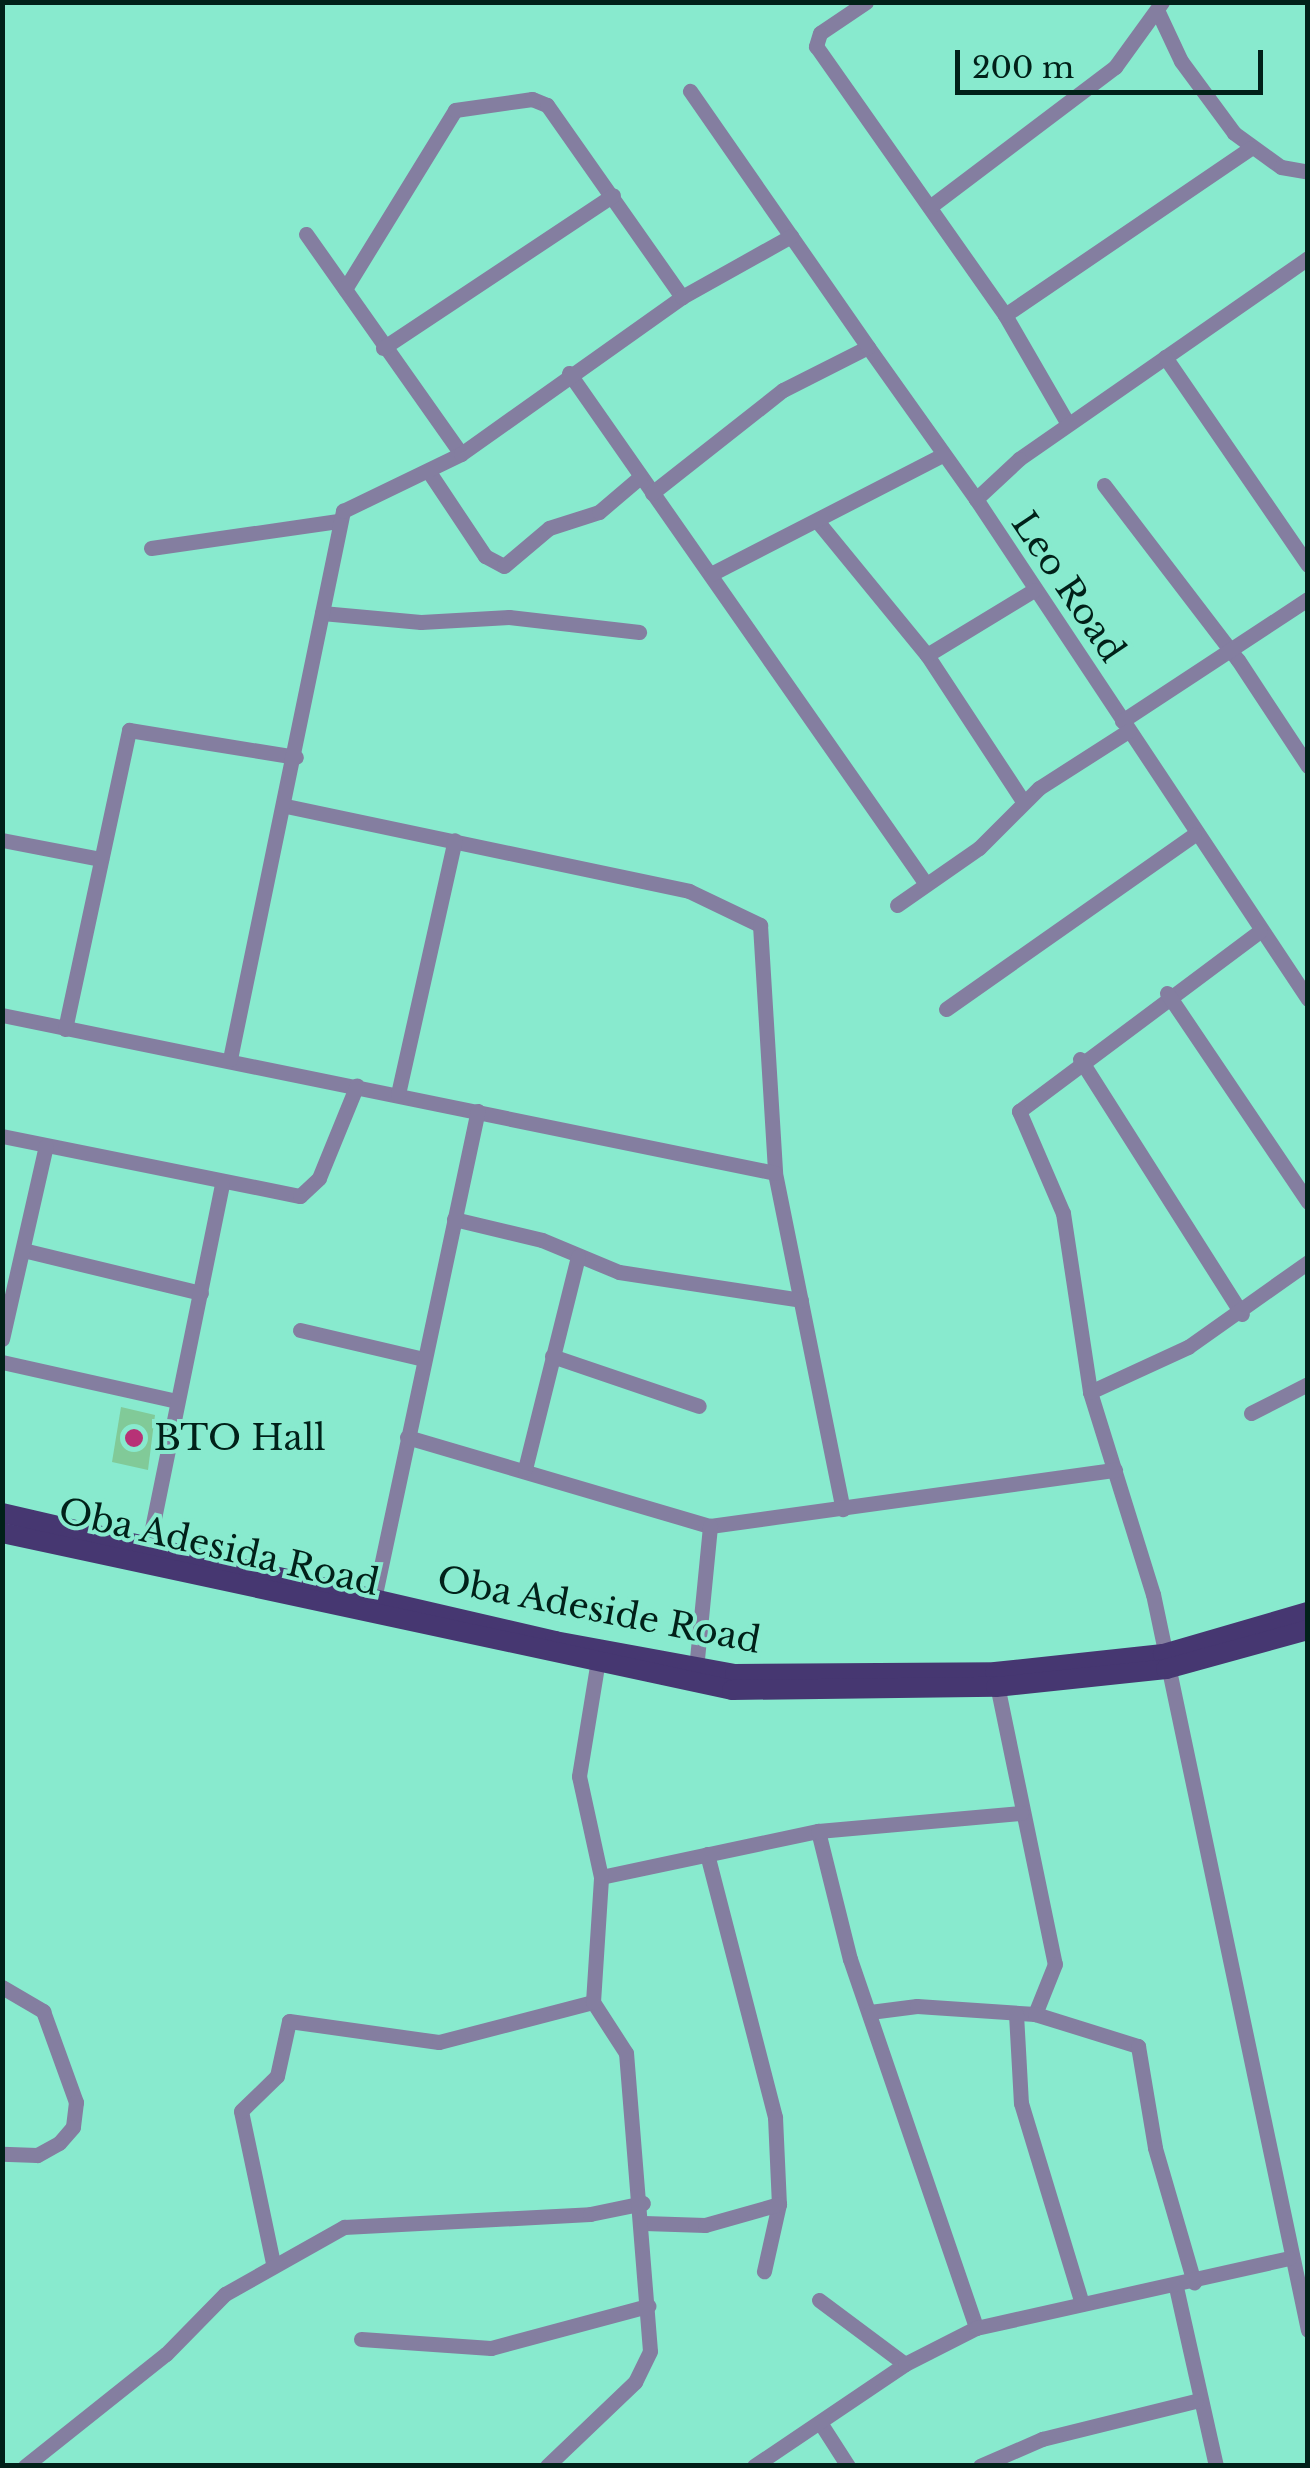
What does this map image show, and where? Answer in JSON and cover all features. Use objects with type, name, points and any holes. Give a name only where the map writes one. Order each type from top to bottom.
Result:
[{"type":"main road","name":"Oba Adeside Road","points":[[2,1514],[108,1546],[148,1548],[374,1598],[402,1613],[696,1668],[996,1680]]},
{"type":"main road","name":"Oba Adesida Road","points":[[2,1533],[108,1546],[402,1613],[597,1666],[732,1690],[996,1680],[1164,1662],[1308,1630]]},
{"type":"main road","points":[[1164,1662],[1308,1612]]},
{"type":"street","points":[[866,2],[820,33],[816,46],[1005,315],[1068,424]]},
{"type":"street","points":[[931,206],[1135,49],[1160,7]]},
{"type":"street","points":[[1160,7],[1173,46],[1252,148],[1281,167],[1308,172]]},
{"type":"street","points":[[1135,49],[1173,46]]},
{"type":"street","points":[[690,90],[976,499]]},
{"type":"street","points":[[344,289],[456,110],[538,100],[613,195],[682,296]]},
{"type":"street","points":[[1005,315],[1252,148]]},
{"type":"street","points":[[383,348],[613,195]]},
{"type":"street","points":[[306,234],[461,454]]},
{"type":"street","points":[[230,1059],[296,757],[338,522],[357,500],[429,472],[461,454],[682,296],[791,236]]},
{"type":"street","name":"Leo Road","points":[[1308,258],[1068,424],[976,499],[1194,835],[1308,999]]},
{"type":"street","points":[[652,493],[784,390],[868,347]]},
{"type":"street","points":[[1166,357],[1308,565]]},
{"type":"street","points":[[570,373],[926,884]]},
{"type":"street","points":[[711,574],[943,455]]},
{"type":"street","points":[[429,472],[485,556],[504,566],[550,528],[600,512],[640,477]]},
{"type":"street","points":[[1104,485],[1229,649],[1308,766]]},
{"type":"street","points":[[151,548],[338,522]]},
{"type":"street","points":[[818,522],[928,655],[1023,801]]},
{"type":"street","points":[[928,655],[1034,590]]},
{"type":"street","points":[[897,906],[979,848],[1023,801],[1229,649],[1308,599]]},
{"type":"street","points":[[322,613],[421,622],[510,618],[639,632]]},
{"type":"street","points":[[65,1029],[128,730],[296,757]]},
{"type":"street","points":[[286,806],[690,892],[760,925],[775,1173],[843,1509]]},
{"type":"street","points":[[946,1009],[1194,835]]},
{"type":"street","points":[[2,840],[101,859]]},
{"type":"street","points":[[398,1094],[456,840]]},
{"type":"street","points":[[1260,931],[1167,993],[1019,1111],[1063,1213],[1090,1392],[1115,1470],[1212,1857],[1245,2062],[1308,2330]]},
{"type":"street","points":[[1167,993],[1308,1202]]},
{"type":"street","points":[[2,1015],[775,1173]]},
{"type":"street","points":[[1080,1059],[1242,1314]]},
{"type":"street","points":[[2,1136],[284,1198],[309,1192],[357,1086]]},
{"type":"street","points":[[374,1598],[478,1111]]},
{"type":"street","points":[[2,1339],[46,1146]]},
{"type":"street","points":[[148,1548],[222,1184]]},
{"type":"street","points":[[454,1219],[619,1272],[802,1300]]},
{"type":"street","points":[[23,1250],[202,1292]]},
{"type":"street","points":[[525,1470],[578,1256]]},
{"type":"street","points":[[1090,1392],[1242,1314],[1308,1262]]},
{"type":"street","points":[[300,1330],[424,1360]]},
{"type":"street","points":[[552,1356],[699,1406]]},
{"type":"street","points":[[2,1362],[177,1400]]},
{"type":"street","points":[[1251,1412],[1308,1384]]},
{"type":"street","points":[[407,1436],[710,1526],[1115,1470]]},
{"type":"street","points":[[696,1668],[710,1526]]},
{"type":"street","points":[[547,2466],[635,2382],[650,2350],[643,2203],[626,2053],[593,2002],[601,1877],[579,1776],[597,1666]]},
{"type":"street","points":[[996,1680],[1055,1964],[1035,2014]]},
{"type":"street","points":[[601,1877],[818,1830],[1021,1813]]},
{"type":"street","points":[[818,1830],[870,2012],[976,2328]]},
{"type":"street","points":[[706,1854],[775,2117],[779,2204],[764,2271]]},
{"type":"street","points":[[2,1988],[43,2011],[76,2102],[72,2128],[60,2143],[37,2154],[2,2154]]},
{"type":"street","points":[[273,2263],[241,2112],[277,2076],[289,2021],[440,2042],[593,2002]]},
{"type":"street","points":[[870,2012],[917,2006],[1035,2014],[1130,2043],[1143,2055],[1155,2148],[1194,2282]]},
{"type":"street","points":[[1016,2014],[1021,2103],[1082,2304]]},
{"type":"street","points":[[25,2466],[166,2354],[225,2294],[273,2263],[367,2221],[590,2214],[643,2203]]},
{"type":"street","points":[[644,2223],[705,2224],[779,2204]]},
{"type":"street","points":[[754,2466],[906,2364],[976,2328],[1176,2287],[1290,2258]]},
{"type":"street","points":[[1176,2287],[1195,2401],[1216,2466]]},
{"type":"street","points":[[819,2300],[906,2364]]},
{"type":"street","points":[[362,2338],[492,2348],[648,2306]]},
{"type":"street","points":[[980,2466],[1042,2439],[1195,2401]]},
{"type":"street","points":[[821,2424],[848,2466]]},
{"type":"building","name":"BTO Hall","points":[[121,1407],[155,1415],[148,1470],[112,1462]]},
{"type":"place","name":"BTO Hall","points":[[134,1438]]}]
